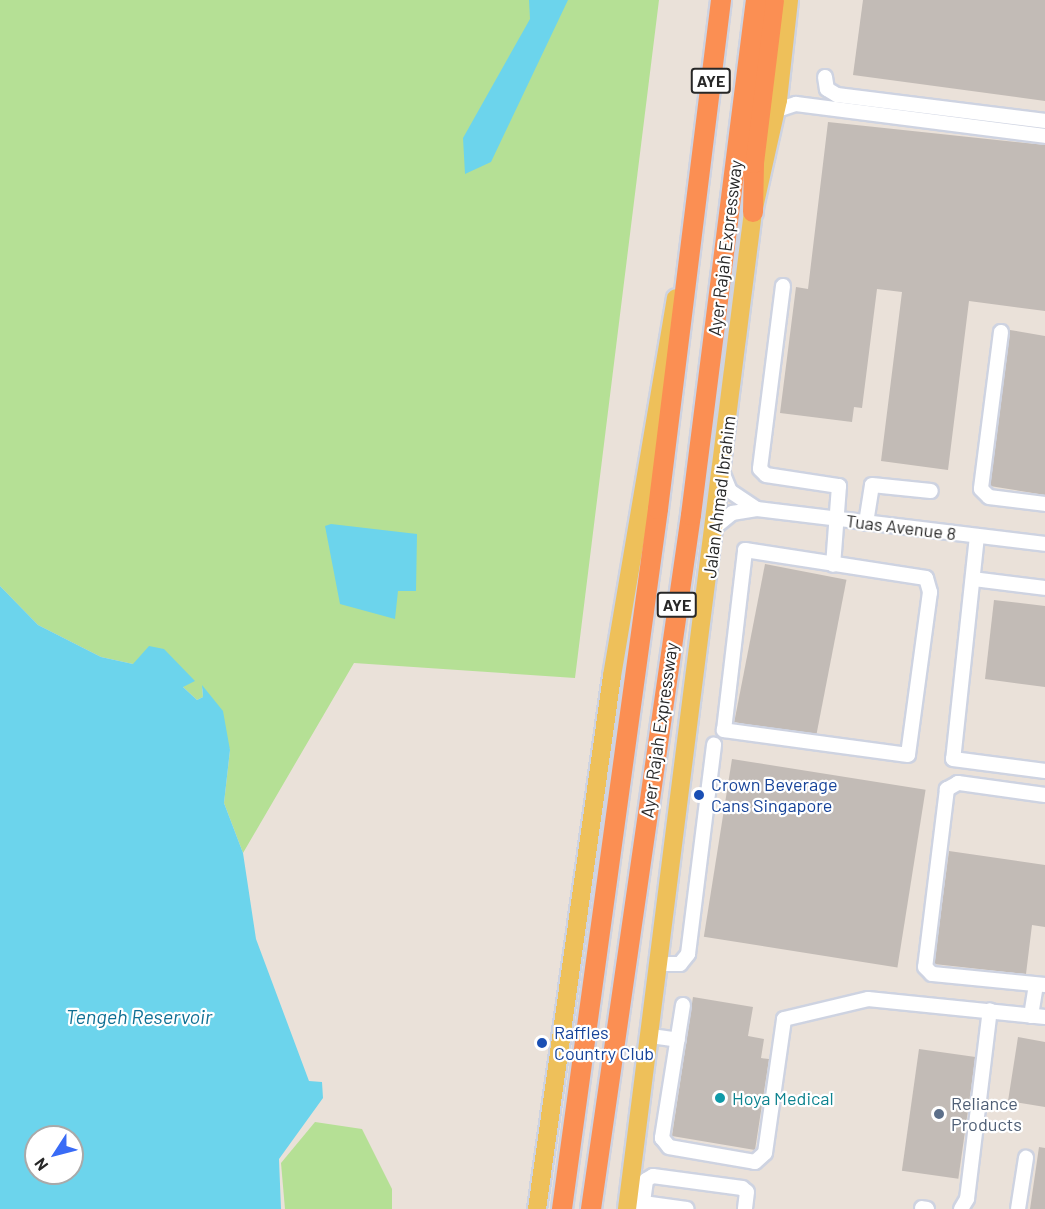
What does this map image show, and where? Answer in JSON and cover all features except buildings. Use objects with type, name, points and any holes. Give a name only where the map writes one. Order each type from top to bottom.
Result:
[{"type":"highway","name":"Ayer Rajah Expressway","points":[[562,1209],[702,161],[721,0]]},
{"type":"highway","name":"Ayer Rajah Expressway","points":[[591,1209],[691,515],[756,0]]},
{"type":"highway","points":[[753,212],[774,0]]},
{"type":"main road","name":"Jalan Ahmad Ibrahim","points":[[637,1207],[651,1036],[723,474],[753,212],[779,85],[789,0]]},
{"type":"main road","points":[[537,1209],[612,676],[653,418],[702,161]]},
{"type":"street","points":[[825,77],[827,89],[837,95],[1045,120]]},
{"type":"street","points":[[779,85],[796,104]]},
{"type":"street","points":[[774,111],[796,104],[1045,136]]},
{"type":"street","points":[[783,286],[760,469],[766,475],[837,484],[833,565]]},
{"type":"street","points":[[1001,332],[981,489],[989,497],[1045,504]]},
{"type":"street","name":"Tuas Avenue 8","points":[[723,474],[730,490],[757,509]]},
{"type":"street","points":[[866,523],[873,485],[931,491]]},
{"type":"street","name":"Tuas Avenue 8","points":[[715,527],[732,513],[757,509],[1045,544]]},
{"type":"street","points":[[976,536],[953,759],[1045,771]]},
{"type":"street","points":[[746,550],[833,565],[926,578],[930,592],[908,755],[724,730],[746,550]]},
{"type":"street","points":[[973,579],[1045,588]]},
{"type":"street","points":[[661,964],[680,964],[688,954],[714,745]]},
{"type":"street","points":[[683,1005],[665,1143],[755,1162],[765,1153],[784,1019],[868,999],[913,1001],[1038,1016],[1040,985],[932,974],[925,967],[947,789],[958,783],[1045,795]]},
{"type":"street","points":[[961,1209],[967,1199],[990,1010]]},
{"type":"street","points":[[651,1036],[678,1040]]},
{"type":"street","points":[[1018,1209],[1026,1158]]},
{"type":"street","points":[[687,1209],[637,1207],[646,1180],[653,1176],[742,1188],[747,1192],[745,1209]]},
{"type":"street","points":[[922,1208],[927,1209]]},
{"type":"green space","points":[[0,0],[659,0],[575,678],[354,663],[243,853],[224,803],[230,750],[202,687],[203,697],[197,700],[182,686],[133,664],[101,657],[38,625],[0,586]]},
{"type":"green space","points":[[315,1122],[362,1129],[392,1189],[392,1209],[285,1209],[281,1163]]},
{"type":"water","points":[[529,0],[568,0],[491,162],[465,174],[463,138],[530,19]]},
{"type":"water","points":[[331,524],[417,534],[416,591],[398,591],[395,619],[340,604],[325,526]]},
{"type":"water","name":"Tengeh Reservoir","points":[[0,586],[38,625],[101,657],[133,664],[149,646],[164,649],[195,681],[183,687],[197,700],[203,697],[202,685],[223,711],[230,750],[224,803],[243,853],[256,939],[309,1081],[322,1082],[323,1098],[279,1159],[281,1209],[0,1209]]},
{"type":"place","name":"Crown Beverage Cans Singapore","points":[[699,795]]},
{"type":"place","name":"Raffles Country Club","points":[[542,1043]]},
{"type":"place","name":"Hoya Medical","points":[[720,1098]]},
{"type":"place","name":"Reliance Products","points":[[939,1114]]}]
